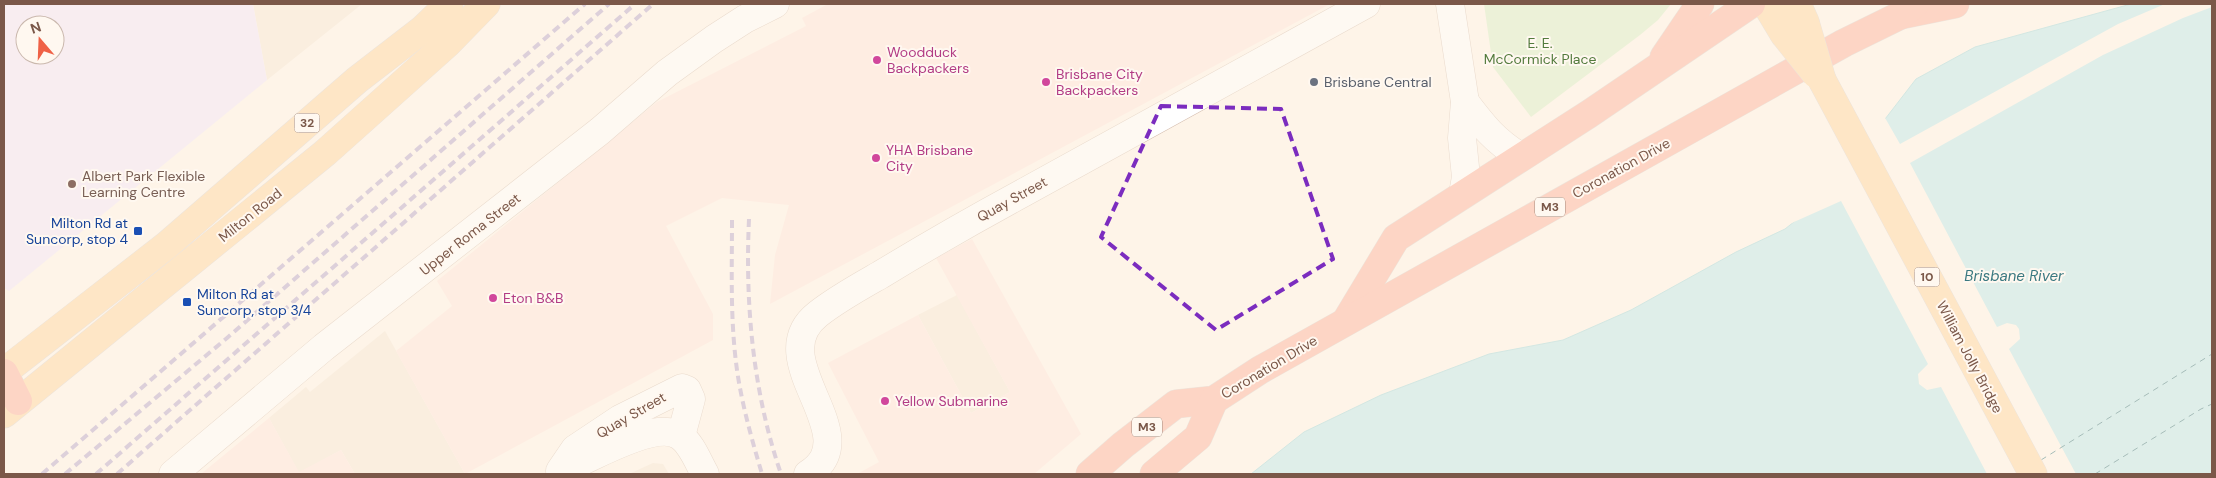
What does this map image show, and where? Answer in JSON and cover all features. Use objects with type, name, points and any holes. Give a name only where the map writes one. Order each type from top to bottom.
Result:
[{"type":"highway","points":[[1659,65],[1700,4]]},
{"type":"highway","points":[[1345,323],[1396,238],[1589,114],[1659,65],[1689,48],[1751,4]]},
{"type":"highway","name":"Coronation Drive","points":[[1090,474],[1123,445],[1176,404],[1214,400],[1260,370],[1819,56],[1908,9],[1955,4]]},
{"type":"highway","points":[[4,372],[11,408]]},
{"type":"highway","name":"Coronation Drive","points":[[1154,474],[1198,436],[1214,400]]},
{"type":"main road","name":"32","points":[[4,372],[167,246],[350,86],[422,29],[448,4]]},
{"type":"main road","name":"Milton Road","points":[[11,408],[325,153],[448,43],[486,4]]},
{"type":"main road","name":"William Jolly Bridge","points":[[1766,4],[1795,20],[1822,80],[2033,474]]},
{"type":"street","name":"Upper Roma Street","points":[[173,474],[324,347],[600,131],[666,73],[745,19],[776,4]]},
{"type":"street","name":"Quay Street","points":[[808,474],[819,465],[826,454],[826,431],[823,418],[804,374],[800,354],[800,342],[803,331],[810,320],[930,244],[1366,4]]},
{"type":"street","points":[[1450,4],[1465,102],[1462,138],[1466,177],[1463,194]]},
{"type":"street","points":[[1465,102],[1488,133],[1521,157]]},
{"type":"street","name":"Quay Street","points":[[682,388],[687,390],[691,399],[681,436],[667,430],[655,431],[557,473],[575,450],[620,419],[682,388]]},
{"type":"street","points":[[681,436],[691,448],[705,474]]},
{"type":"highlighted area","points":[[1161,106],[1281,109],[1333,259],[1216,330],[1101,237]]},
{"type":"shaded area","name":"Albert Park Flexible Learning Centre","points":[[4,4],[253,4],[267,80],[9,291],[4,288]]},
{"type":"shaded area","points":[[253,4],[362,4],[267,80]]},
{"type":"shaded area","points":[[828,4],[1330,4],[770,304],[775,255],[789,205],[722,198],[666,226],[713,314],[713,340],[465,474],[396,351],[452,306],[437,281],[657,102],[806,26],[802,18]]},
{"type":"shaded area","points":[[972,239],[1081,434],[1034,474],[857,474],[879,462],[828,363],[918,315],[971,413],[1010,392],[936,258]]},
{"type":"shaded area","points":[[957,295],[1010,392],[971,413],[918,315]]},
{"type":"shaded area","points":[[385,331],[465,474],[355,474],[341,450],[299,473],[269,418],[306,387],[310,392]]},
{"type":"shaded area","points":[[269,418],[299,472],[341,450],[355,474],[201,474]]},
{"type":"shaded area","points":[[653,463],[663,464],[669,474],[629,474]]},
{"type":"green space","name":"E. E. McCormick Place","points":[[1484,4],[1671,4],[1658,20],[1640,35],[1531,117],[1493,67]]},
{"type":"water","name":"Brisbane River","points":[[2131,4],[2212,4],[2212,474],[1251,474],[1304,432],[1381,395],[1489,354],[1563,340],[1631,310],[1736,252],[1785,229],[1824,198],[1916,79],[1975,47]]},
{"type":"pier","points":[[2165,4],[2212,4],[2212,7],[2183,18],[2103,55],[1910,163],[1997,327],[2007,323],[2016,325],[2019,329],[2020,339],[2009,349],[2076,474],[1987,474],[1941,387],[1927,390],[1919,384],[1918,374],[1928,364],[1841,201],[1785,226],[1822,196],[1884,116],[1900,144],[2118,24]]},
{"type":"ferry route","points":[[2041,460],[2212,354]]},
{"type":"ferry route","points":[[2095,474],[2212,404]]},
{"type":"railway","points":[[42,474],[585,4]]},
{"type":"railway","points":[[65,474],[227,338],[609,4]]},
{"type":"railway","points":[[96,474],[635,4]]},
{"type":"railway","points":[[117,474],[653,4]]},
{"type":"railway","points":[[749,219],[748,284],[753,348],[764,412],[781,474]]},
{"type":"railway","points":[[732,220],[732,295],[735,351],[744,409],[762,474]]},
{"type":"place","name":"Woodduck Backpackers","points":[[877,60]]},
{"type":"place","name":"Brisbane City Backpackers","points":[[1046,82]]},
{"type":"place","name":"Brisbane Central","points":[[1314,82]]},
{"type":"place","name":"YHA Brisbane City","points":[[876,158]]},
{"type":"place","name":"Albert Park Flexible Learning Centre","points":[[72,184]]},
{"type":"place","name":"Milton Rd at Suncorp, stop 4","points":[[138,231]]},
{"type":"place","name":"Eton B&B","points":[[493,298]]},
{"type":"place","name":"Milton Rd at Suncorp, stop 3/4","points":[[187,302]]},
{"type":"place","name":"Yellow Submarine","points":[[885,401]]}]
